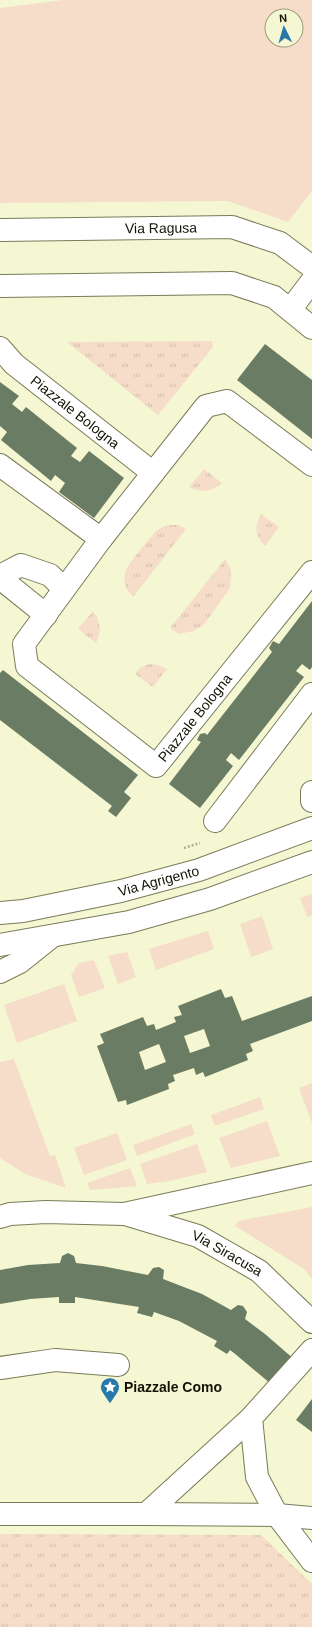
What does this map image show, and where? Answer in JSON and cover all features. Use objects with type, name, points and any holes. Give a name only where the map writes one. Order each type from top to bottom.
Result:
[{"type":"street","name":"Via Ragusa","points":[[0,230],[232,227],[280,243],[312,267]]},
{"type":"street","points":[[290,310],[312,280]]},
{"type":"street","points":[[0,286],[232,283],[274,297],[312,328]]},
{"type":"street","name":"Piazzale Bologna","points":[[0,348],[14,364],[153,473]]},
{"type":"street","name":"Piazzale Bologna","points":[[312,465],[227,401],[206,406],[101,539],[24,644],[27,666],[156,766],[312,572]]},
{"type":"street","points":[[0,464],[101,539]]},
{"type":"street","points":[[46,615],[0,577],[21,565],[50,575],[64,589]]},
{"type":"street","points":[[215,820],[312,694]]},
{"type":"street","points":[[312,792],[312,801]]},
{"type":"street","name":"Via Agrigento","points":[[0,913],[23,911],[122,891],[192,872],[312,828]]},
{"type":"street","points":[[0,945],[51,937],[144,918],[210,899],[312,862]]},
{"type":"street","points":[[0,972],[20,962],[51,937]]},
{"type":"street","name":"Via Siracusa","points":[[3,1211],[124,1214],[312,1173]]},
{"type":"street","name":"Via Siracusa","points":[[124,1214],[198,1236],[260,1271],[312,1322]]},
{"type":"street","points":[[146,1514],[251,1418],[312,1350]]},
{"type":"street","points":[[0,1368],[55,1360],[118,1365]]},
{"type":"street","points":[[251,1418],[257,1478],[277,1515],[312,1561]]},
{"type":"street","points":[[0,1514],[277,1515],[312,1518]]},
{"type":"street","points":[[277,1515],[312,1534]]},
{"type":"path","points":[[177,850],[207,840]]},
{"type":"green space","points":[[63,0],[312,0],[312,191],[288,222],[228,201],[0,203],[0,8]]},
{"type":"green space","points":[[212,341],[213,347],[158,415],[67,342]]},
{"type":"green space","points":[[204,469],[222,483],[206,491],[189,487]]},
{"type":"green space","points":[[261,514],[279,527],[265,546],[257,535],[257,523]]},
{"type":"green space","points":[[167,525],[178,525],[186,529],[133,597],[125,584],[126,571],[133,559],[153,534]]},
{"type":"green space","points":[[225,559],[231,570],[230,588],[203,626],[193,631],[179,634],[170,628]]},
{"type":"green space","points":[[93,611],[100,626],[96,643],[78,629]]},
{"type":"green space","points":[[149,664],[158,665],[167,669],[153,687],[135,674],[140,668]]},
{"type":"green space","points":[[312,894],[312,915],[307,917],[300,898]]},
{"type":"green space","points":[[262,916],[273,949],[251,957],[240,924]]},
{"type":"green space","points":[[208,931],[214,949],[156,970],[149,949]]},
{"type":"green space","points":[[127,952],[136,977],[118,984],[108,956]]},
{"type":"green space","points":[[94,960],[105,988],[79,997],[71,975],[79,963]]},
{"type":"green space","points":[[64,984],[77,1021],[17,1043],[4,1005]]},
{"type":"green space","points":[[14,1059],[50,1156],[55,1155],[66,1188],[25,1174],[0,1158],[0,1062]]},
{"type":"green space","points":[[312,1083],[312,1123],[299,1088]]},
{"type":"green space","points":[[260,1097],[264,1109],[215,1126],[211,1115]]},
{"type":"green space","points":[[267,1121],[280,1156],[231,1168],[219,1138]]},
{"type":"green space","points":[[191,1124],[195,1134],[137,1156],[133,1145]]},
{"type":"green space","points":[[117,1133],[127,1160],[84,1175],[74,1148]]},
{"type":"green space","points":[[197,1144],[207,1172],[169,1181],[147,1184],[140,1164]]},
{"type":"green space","points":[[130,1168],[137,1186],[90,1190],[87,1183]]},
{"type":"green space","points":[[312,1207],[312,1279],[304,1269],[235,1226],[238,1221]]},
{"type":"green space","points":[[0,1534],[261,1535],[312,1584],[312,1627],[0,1627]]},
{"type":"building","points":[[265,344],[312,380],[312,439],[237,380]]},
{"type":"building","points":[[0,382],[19,396],[12,404],[22,412],[26,407],[77,448],[71,456],[80,462],[89,451],[124,478],[94,518],[59,492],[65,483],[55,475],[51,481],[1,440],[7,432],[0,426]]},
{"type":"building","points":[[312,601],[312,667],[310,670],[302,664],[296,671],[304,677],[239,760],[231,753],[226,760],[233,766],[200,808],[169,784],[201,742],[197,740],[200,734],[205,733],[207,735],[272,652],[269,648],[273,641],[279,644]]},
{"type":"building","points":[[3,670],[138,775],[124,792],[131,798],[116,817],[108,811],[112,806],[0,720],[0,673]]},
{"type":"building","points":[[221,989],[225,998],[232,996],[242,1021],[312,996],[312,1021],[250,1044],[253,1051],[246,1054],[248,1060],[205,1077],[203,1072],[196,1075],[194,1068],[173,1075],[175,1081],[168,1084],[169,1089],[127,1105],[126,1100],[118,1102],[97,1046],[104,1043],[100,1034],[143,1017],[147,1026],[154,1024],[156,1030],[176,1022],[174,1017],[182,1015],[178,1006]],"holes":[[[204,1029],[210,1046],[190,1053],[184,1036]],[[159,1044],[166,1062],[145,1070],[139,1052]]]},
{"type":"building","points":[[68,1253],[74,1256],[76,1263],[102,1266],[148,1275],[153,1268],[159,1267],[164,1270],[163,1279],[202,1294],[231,1310],[238,1305],[243,1306],[247,1312],[245,1319],[295,1360],[271,1384],[230,1350],[227,1354],[214,1346],[217,1341],[179,1321],[154,1312],[152,1317],[137,1313],[139,1307],[75,1297],[75,1303],[59,1303],[59,1297],[30,1299],[0,1304],[0,1270],[28,1265],[60,1263],[62,1256]]},
{"type":"building","points":[[312,1399],[312,1432],[296,1420]]},
{"type":"place","name":"Piazzale Como","points":[[110,1404]]}]
